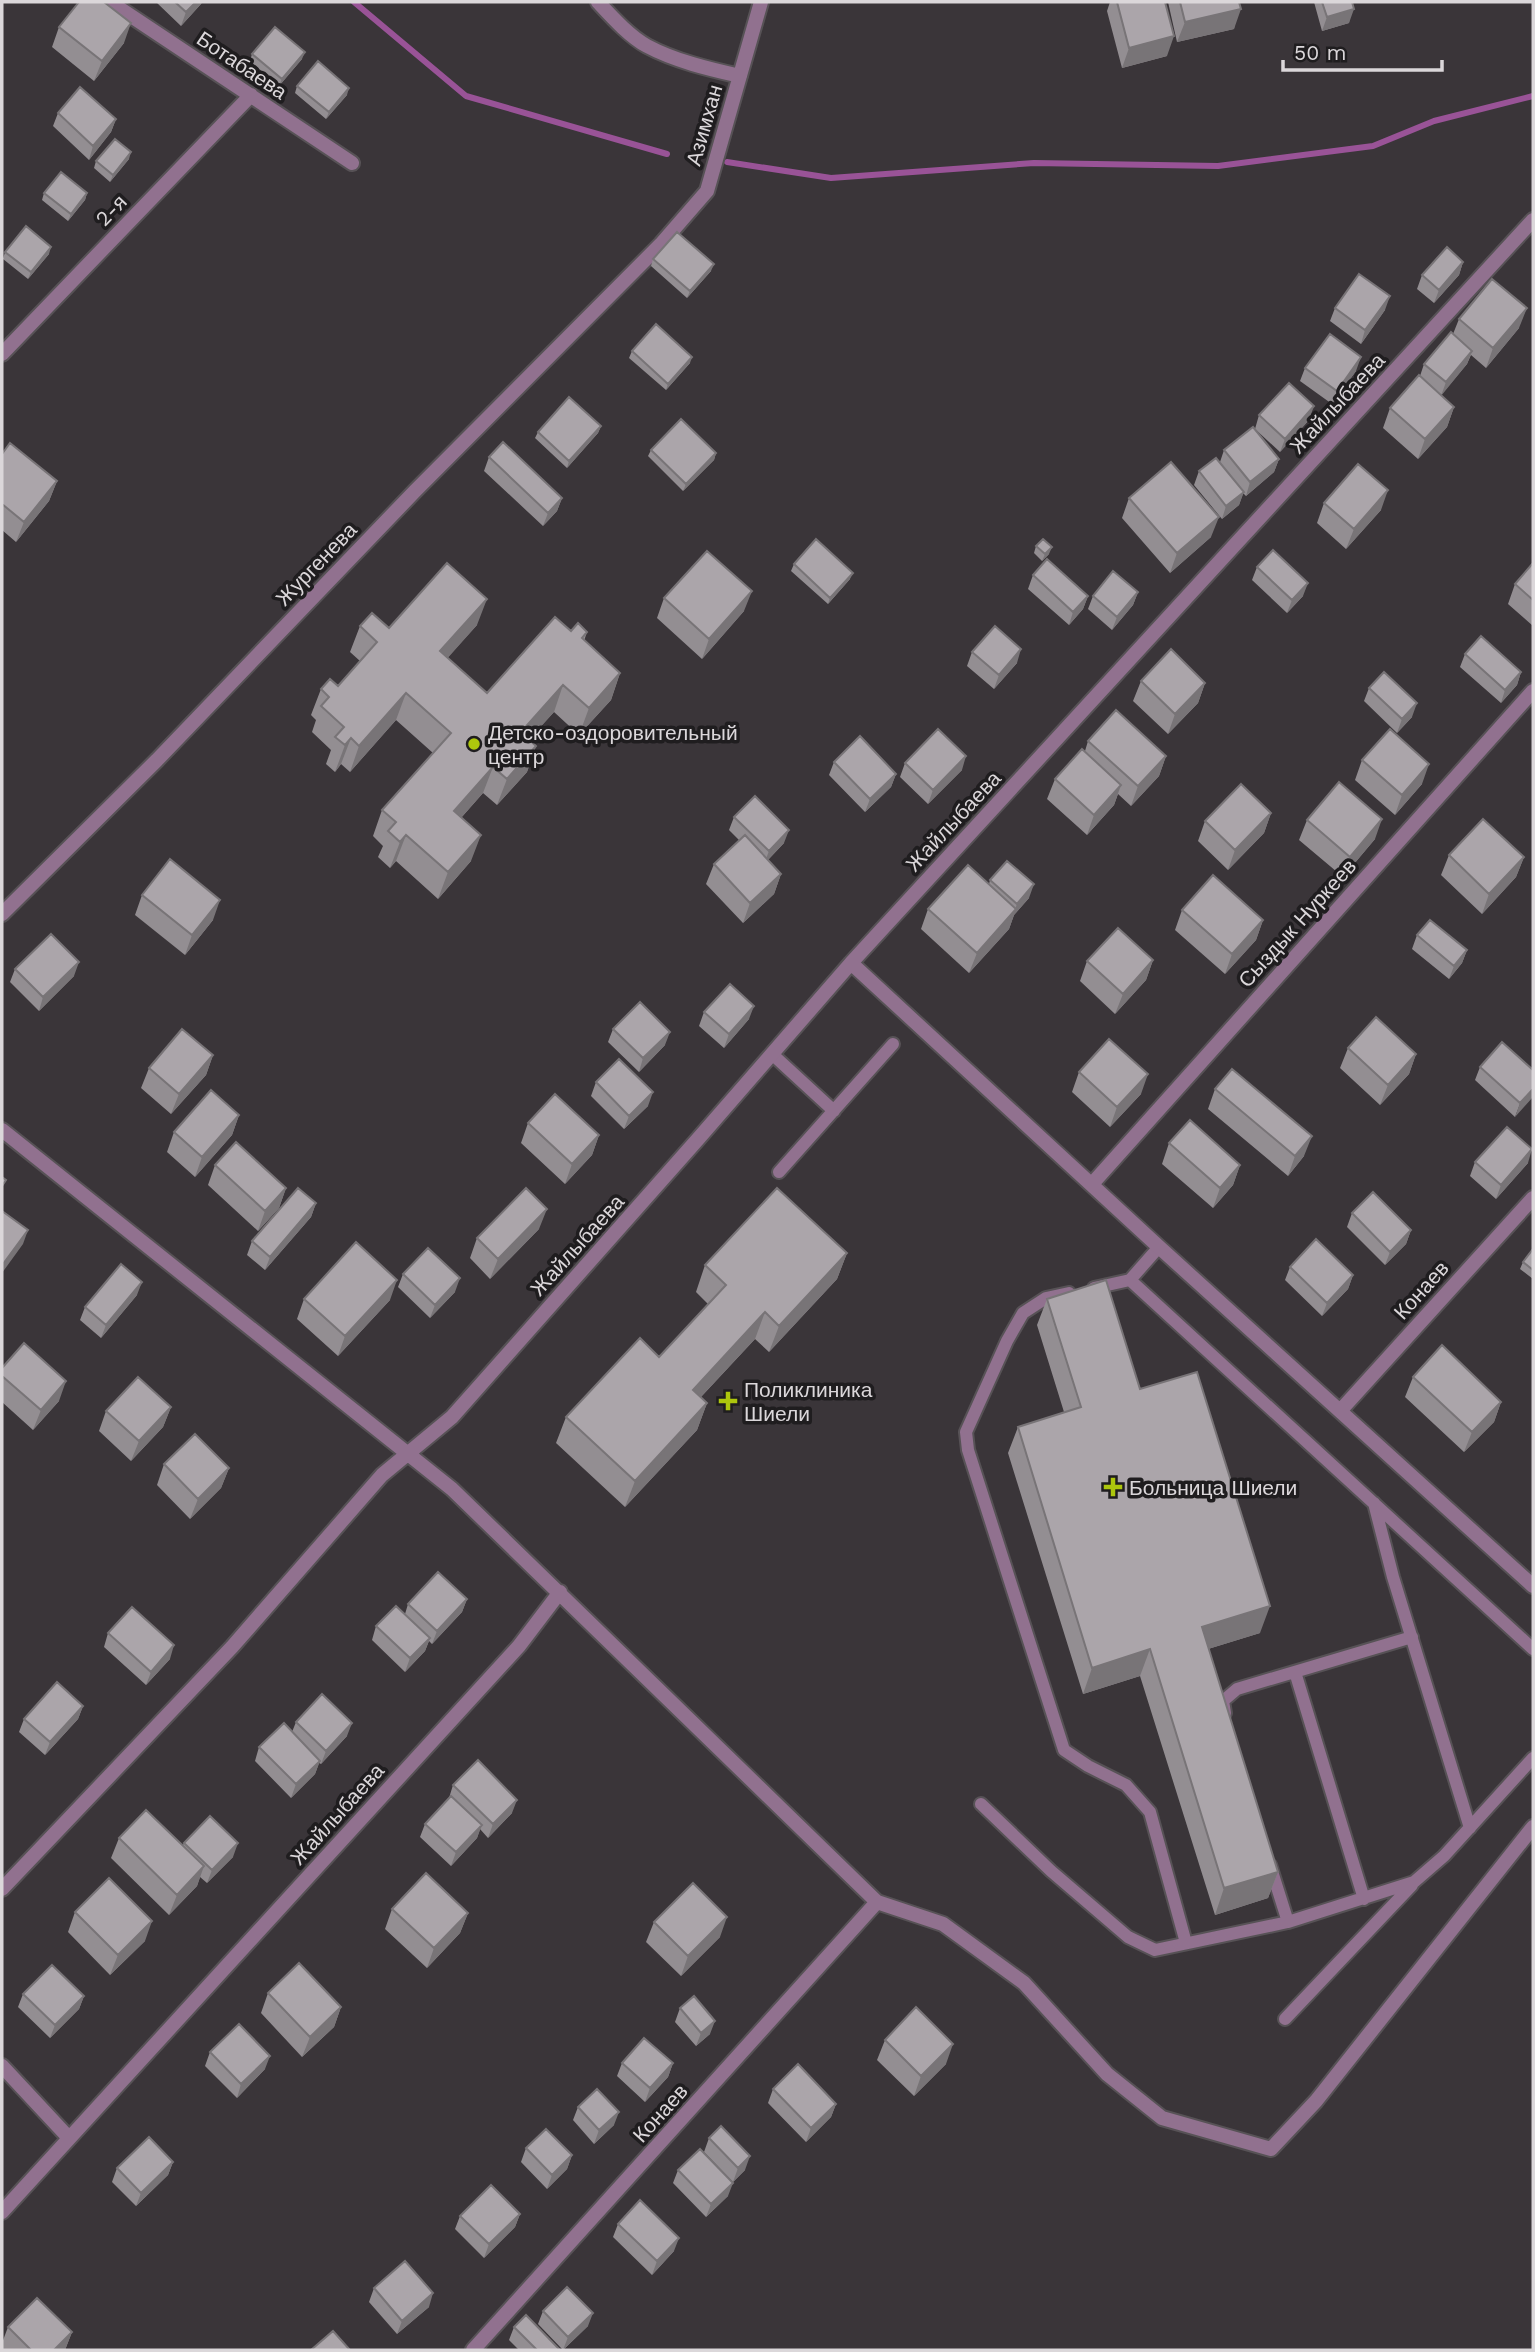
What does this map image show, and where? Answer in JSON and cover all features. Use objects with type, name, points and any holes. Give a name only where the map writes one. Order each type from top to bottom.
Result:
[{"type":"street","name":"Ботабаева","points":[[110,2],[352,163]]},
{"type":"street","points":[[598,2],[646,45],[701,67],[740,76]]},
{"type":"street","name":"Азимхан","points":[[661,244],[707,191],[761,2]]},
{"type":"street","name":"2-я","points":[[2,354],[251,95]]},
{"type":"street","name":"Жайлыбаева","points":[[2,1889],[232,1647],[382,1475],[452,1417],[851,963],[1533,220]]},
{"type":"street","name":"Жургенева","points":[[2,914],[157,760],[415,491],[661,244]]},
{"type":"street","name":"Сыздык Нуркеев","points":[[1092,1184],[1533,691]]},
{"type":"street","points":[[851,963],[1533,1586]]},
{"type":"street","points":[[2,1130],[453,1489],[877,1902],[943,1924],[1024,1983],[1107,2074],[1162,2118],[1270,2149],[1316,2101],[1533,1827]]},
{"type":"street","name":"Конаев","points":[[1340,1411],[1533,1198]]},
{"type":"street","name":"Жайлыбаева","points":[[2,2212],[519,1646],[560,1592]]},
{"type":"street","name":"Конаев","points":[[473,2350],[877,1902]]},
{"type":"street","points":[[2,2066],[69,2138]]},
{"type":"lane","points":[[779,1172],[893,1044]]},
{"type":"lane","points":[[772,1054],[834,1111]]},
{"type":"lane","points":[[1159,1247],[1130,1280],[1046,1298],[1023,1313],[1007,1341],[965,1432],[968,1450],[1064,1750],[1088,1766],[1126,1785],[1150,1811],[1186,1942]]},
{"type":"lane","points":[[1130,1280],[1533,1649]]},
{"type":"lane","points":[[1374,1502],[1393,1577],[1470,1828]]},
{"type":"lane","points":[[1226,1723],[1223,1701],[1237,1689],[1412,1637]]},
{"type":"lane","points":[[1294,1672],[1364,1899]]},
{"type":"lane","points":[[1286,2019],[1415,1882],[1470,1828],[1533,1758]]},
{"type":"lane","points":[[981,1804],[1128,1937],[1155,1950],[1289,1922],[1415,1882]]},
{"type":"lane","points":[[1268,1857],[1289,1922]]},
{"type":"building","points":[[79,2],[104,2],[131,23],[102,61],[59,27]]},
{"type":"building","points":[[175,2],[196,2],[186,12]]},
{"type":"building","points":[[1117,2],[1165,2],[1174,36],[1129,48]]},
{"type":"building","points":[[1180,2],[1239,2],[1241,9],[1185,22]]},
{"type":"building","points":[[1322,2],[1352,2],[1354,9],[1327,17]]},
{"type":"building","points":[[275,27],[305,52],[282,79],[252,54]]},
{"type":"building","points":[[318,61],[349,88],[329,112],[297,86]]},
{"type":"building","points":[[80,87],[116,119],[93,146],[58,113]]},
{"type":"building","points":[[115,139],[131,152],[113,175],[96,161]]},
{"type":"building","points":[[61,172],[87,193],[71,214],[44,193]]},
{"type":"building","points":[[26,226],[51,247],[31,272],[5,252]]},
{"type":"building","points":[[677,232],[714,264],[690,291],[653,259]]},
{"type":"building","points":[[1447,247],[1463,262],[1439,290],[1422,275]]},
{"type":"building","points":[[1359,274],[1390,296],[1365,330],[1335,308]]},
{"type":"building","points":[[1492,279],[1527,308],[1493,348],[1459,319]]},
{"type":"building","points":[[656,324],[692,357],[668,384],[632,351]]},
{"type":"building","points":[[1451,332],[1472,351],[1446,382],[1424,364]]},
{"type":"building","points":[[1330,334],[1361,357],[1337,391],[1305,368]]},
{"type":"building","points":[[1419,375],[1454,407],[1425,439],[1390,408]]},
{"type":"building","points":[[1289,383],[1314,406],[1285,439],[1259,415]]},
{"type":"building","points":[[569,397],[601,426],[569,461],[538,432]]},
{"type":"building","points":[[681,419],[716,453],[686,484],[651,450]]},
{"type":"building","points":[[1253,427],[1279,459],[1250,482],[1224,450]]},
{"type":"building","points":[[503,442],[562,498],[548,513],[489,457]]},
{"type":"building","points":[[10,443],[57,481],[24,522],[2,504],[2,454]]},
{"type":"building","points":[[1216,458],[1244,492],[1226,506],[1199,471]]},
{"type":"building","points":[[1171,462],[1219,517],[1177,553],[1129,498]]},
{"type":"building","points":[[1358,464],[1388,490],[1354,529],[1324,503]]},
{"type":"building","points":[[816,539],[853,573],[830,598],[794,564]]},
{"type":"building","points":[[1043,539],[1052,547],[1045,554],[1036,546]]},
{"type":"building","points":[[1273,550],[1308,583],[1292,600],[1257,567]]},
{"type":"building","points":[[707,551],[752,591],[709,639],[664,598]]},
{"type":"building","points":[[1047,559],[1088,596],[1073,612],[1033,575]]},
{"type":"building","name":"Детско-оздоровительный центр","points":[[447,563],[487,599],[440,651],[487,693],[555,617],[571,631],[578,623],[587,632],[582,638],[620,673],[589,708],[563,685],[521,732],[536,746],[507,779],[493,767],[454,811],[481,835],[448,872],[406,835],[400,842],[388,831],[396,822],[382,810],[451,733],[406,693],[359,746],[351,738],[345,745],[335,737],[344,727],[321,706],[329,697],[321,689],[330,679],[338,686],[377,642],[360,626],[372,613],[389,628]]},
{"type":"building","points":[[1533,563],[1533,600],[1515,584]]},
{"type":"building","points":[[1113,571],[1138,592],[1117,617],[1093,596]]},
{"type":"building","points":[[995,626],[1021,649],[999,675],[972,652]]},
{"type":"building","points":[[1481,636],[1521,672],[1505,690],[1465,654]]},
{"type":"building","points":[[1171,649],[1205,683],[1175,714],[1141,681]]},
{"type":"building","points":[[1384,672],[1417,703],[1402,719],[1369,688]]},
{"type":"building","points":[[1116,710],[1166,756],[1138,786],[1088,741]]},
{"type":"building","points":[[938,729],[966,756],[933,790],[905,763]]},
{"type":"building","points":[[1390,729],[1429,764],[1402,795],[1362,760]]},
{"type":"building","points":[[860,736],[896,774],[870,799],[834,762]]},
{"type":"building","points":[[1082,749],[1121,785],[1094,815],[1055,779]]},
{"type":"building","points":[[1339,782],[1382,819],[1350,857],[1307,820]]},
{"type":"building","points":[[1241,784],[1271,813],[1235,850],[1205,821]]},
{"type":"building","points":[[755,796],[789,830],[769,851],[734,817]]},
{"type":"building","points":[[1483,819],[1524,857],[1489,894],[1449,855]]},
{"type":"building","points":[[745,835],[781,874],[750,903],[714,864]]},
{"type":"building","points":[[170,859],[220,900],[192,935],[142,895]]},
{"type":"building","points":[[1007,861],[1034,884],[1017,904],[990,880]]},
{"type":"building","points":[[968,865],[1016,909],[977,953],[928,909]]},
{"type":"building","points":[[1213,875],[1263,920],[1232,954],[1182,910]]},
{"type":"building","points":[[1430,920],[1467,950],[1454,966],[1417,935]]},
{"type":"building","points":[[1118,928],[1153,960],[1123,994],[1087,961]]},
{"type":"building","points":[[51,934],[79,962],[43,997],[15,969]]},
{"type":"building","points":[[730,984],[754,1006],[729,1034],[704,1012]]},
{"type":"building","points":[[640,1002],[670,1032],[643,1058],[613,1029]]},
{"type":"building","points":[[1376,1017],[1416,1054],[1388,1085],[1348,1048]]},
{"type":"building","points":[[182,1029],[213,1055],[179,1094],[149,1068]]},
{"type":"building","points":[[1109,1039],[1148,1074],[1117,1107],[1079,1072]]},
{"type":"building","points":[[1502,1042],[1533,1070],[1533,1089],[1520,1103],[1480,1067]]},
{"type":"building","points":[[619,1059],[653,1092],[629,1116],[596,1082]]},
{"type":"building","points":[[1232,1069],[1312,1136],[1295,1156],[1215,1089]]},
{"type":"building","points":[[211,1090],[239,1115],[202,1157],[174,1132]]},
{"type":"building","points":[[555,1094],[599,1135],[572,1164],[528,1123]]},
{"type":"building","points":[[1190,1120],[1240,1165],[1220,1188],[1169,1143]]},
{"type":"building","points":[[1507,1127],[1532,1149],[1501,1185],[1475,1162]]},
{"type":"building","points":[[236,1142],[286,1188],[265,1211],[215,1165]]},
{"type":"building","points":[[298,1188],[316,1203],[270,1257],[252,1241]]},
{"type":"building","points":[[526,1188],[547,1209],[498,1259],[477,1238]]},
{"type":"building","name":"Поликлиника Шиели","points":[[777,1188],[847,1253],[779,1326],[765,1312],[693,1390],[707,1403],[635,1481],[566,1417],[640,1338],[659,1357],[726,1285],[705,1265]]},
{"type":"building","points":[[1373,1192],[1411,1230],[1390,1252],[1352,1213]]},
{"type":"building","points":[[2,1211],[28,1230],[3,1264],[2,1263]]},
{"type":"building","points":[[1316,1239],[1353,1275],[1327,1303],[1290,1267]]},
{"type":"building","points":[[356,1242],[397,1280],[345,1336],[304,1299]]},
{"type":"building","points":[[428,1248],[460,1278],[435,1305],[403,1274]]},
{"type":"building","points":[[1533,1249],[1533,1270],[1523,1262]]},
{"type":"building","points":[[121,1264],[142,1282],[106,1325],[85,1307]]},
{"type":"building","name":"Больница Шиели","points":[[1106,1280],[1140,1389],[1197,1372],[1270,1606],[1202,1627],[1278,1872],[1224,1888],[1150,1649],[1092,1668],[1018,1427],[1081,1407],[1047,1299]]},
{"type":"building","points":[[24,1343],[66,1381],[41,1410],[2,1376],[2,1368]]},
{"type":"building","points":[[1442,1345],[1501,1402],[1472,1432],[1413,1377]]},
{"type":"building","points":[[138,1377],[171,1407],[139,1441],[106,1411]]},
{"type":"building","points":[[195,1434],[229,1468],[198,1499],[164,1464]]},
{"type":"building","points":[[438,1572],[467,1599],[437,1631],[408,1604]]},
{"type":"building","points":[[396,1606],[430,1638],[410,1658],[376,1626]]},
{"type":"building","points":[[132,1607],[174,1645],[151,1672],[108,1633]]},
{"type":"building","points":[[57,1682],[83,1706],[50,1742],[24,1719]]},
{"type":"building","points":[[322,1694],[352,1723],[326,1751],[296,1722]]},
{"type":"building","points":[[284,1723],[320,1761],[296,1784],[259,1747]]},
{"type":"building","points":[[478,1760],[517,1800],[493,1824],[453,1785]]},
{"type":"building","points":[[451,1796],[482,1825],[456,1852],[425,1824]]},
{"type":"building","points":[[146,1810],[204,1866],[177,1895],[119,1838]]},
{"type":"building","points":[[210,1816],[238,1843],[212,1870],[184,1843]]},
{"type":"building","points":[[426,1873],[468,1913],[434,1948],[392,1909]]},
{"type":"building","points":[[109,1878],[152,1921],[118,1955],[75,1912]]},
{"type":"building","points":[[693,1883],[727,1917],[688,1956],[654,1922]]},
{"type":"building","points":[[299,1963],[341,2007],[310,2037],[268,1993]]},
{"type":"building","points":[[52,1965],[84,1996],[55,2025],[23,1994]]},
{"type":"building","points":[[694,1996],[715,2021],[701,2033],[680,2008]]},
{"type":"building","points":[[916,2007],[953,2044],[921,2076],[885,2040]]},
{"type":"building","points":[[239,2024],[270,2056],[241,2084],[210,2052]]},
{"type":"building","points":[[644,2038],[673,2063],[650,2088],[622,2063]]},
{"type":"building","points":[[798,2064],[836,2104],[811,2128],[773,2089]]},
{"type":"building","points":[[597,2089],[619,2112],[599,2130],[578,2107]]},
{"type":"building","points":[[721,2126],[750,2156],[738,2168],[709,2138]]},
{"type":"building","points":[[546,2129],[572,2155],[552,2175],[526,2148]]},
{"type":"building","points":[[149,2137],[173,2162],[141,2193],[117,2168]]},
{"type":"building","points":[[700,2149],[733,2183],[711,2204],[678,2170]]},
{"type":"building","points":[[491,2185],[520,2214],[489,2244],[460,2216]]},
{"type":"building","points":[[640,2200],[679,2238],[657,2261],[618,2224]]},
{"type":"building","points":[[405,2261],[433,2293],[402,2321],[374,2288]]},
{"type":"building","points":[[567,2287],[593,2313],[568,2337],[543,2311]]},
{"type":"building","points":[[37,2298],[72,2332],[54,2350],[31,2350],[8,2327]]},
{"type":"building","points":[[526,2315],[560,2350],[537,2350],[514,2327]]},
{"type":"building","points":[[333,2331],[350,2350],[311,2350]]},
{"type":"waterway","points":[[354,2],[466,96],[667,154]]},
{"type":"waterway","points":[[727,162],[831,178],[1034,163],[1218,166],[1373,146],[1434,121],[1533,96]]},
{"type":"place","name":"Детско-оздоровительный центр","points":[[474,744]]},
{"type":"place","name":"Поликлиника Шиели","points":[[728,1401]]},
{"type":"place","name":"Больница Шиели","points":[[1113,1487]]}]
